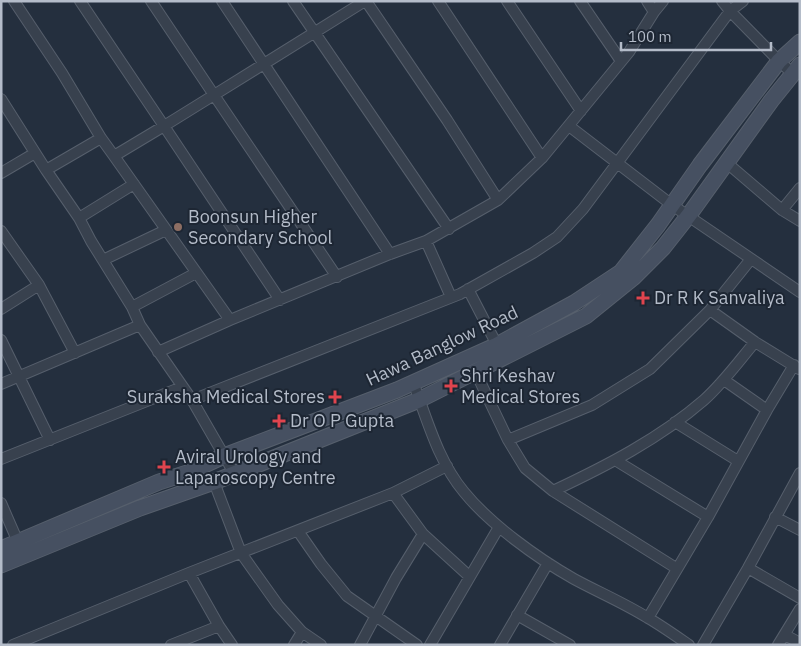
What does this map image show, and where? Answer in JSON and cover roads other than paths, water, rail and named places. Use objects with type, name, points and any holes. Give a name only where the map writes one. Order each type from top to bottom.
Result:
[{"type":"street","points":[[14,1],[101,138],[230,320]]},
{"type":"street","points":[[80,1],[280,300]]},
{"type":"street","points":[[151,1],[337,277]]},
{"type":"street","points":[[222,1],[390,254]]},
{"type":"street","points":[[293,1],[449,229]]},
{"type":"street","points":[[114,156],[366,1],[448,120],[498,200]]},
{"type":"street","points":[[438,1],[542,158]]},
{"type":"street","points":[[507,1],[581,110]]},
{"type":"street","points":[[580,1],[621,61]]},
{"type":"street","points":[[647,1],[654,12]]},
{"type":"street","points":[[158,352],[230,320],[426,241],[498,200],[542,158],[569,126],[629,52],[663,1]]},
{"type":"street","points":[[722,1],[779,61],[796,69]]},
{"type":"street","points":[[192,400],[468,290],[557,237],[583,209],[730,11],[743,1]]},
{"type":"street","name":"Hawa Banglow Road","points":[[1,549],[159,482],[187,473],[224,456],[397,390],[497,345],[574,303],[621,272],[779,61],[800,42]]},
{"type":"street","name":"Hawa Banglow Road","points":[[1,565],[140,508],[214,482],[419,400],[586,316],[633,278],[663,248],[689,216],[770,101],[796,69]]},
{"type":"street","points":[[2,103],[79,218],[132,307],[140,325],[192,400],[234,473]]},
{"type":"street","points":[[569,126],[672,205],[800,292]]},
{"type":"street","points":[[46,170],[101,138]]},
{"type":"street","points":[[1,173],[35,153]]},
{"type":"street","points":[[727,163],[782,210],[800,221]]},
{"type":"street","points":[[79,218],[134,184]]},
{"type":"street","points":[[782,210],[800,188]]},
{"type":"street","points":[[103,260],[166,230]]},
{"type":"street","points":[[1,231],[4,242],[39,285],[75,353]]},
{"type":"street","points":[[426,241],[451,297]]},
{"type":"street","points":[[508,440],[592,405],[650,369],[710,310],[751,259]]},
{"type":"street","points":[[132,307],[196,273]]},
{"type":"street","points":[[1,309],[39,285]]},
{"type":"street","points":[[468,290],[497,345]]},
{"type":"street","points":[[648,618],[708,517],[767,410],[797,367],[755,342],[710,310]]},
{"type":"street","points":[[1,384],[140,325]]},
{"type":"street","points":[[1,340],[50,440]]},
{"type":"street","points":[[553,491],[615,460],[675,422],[705,399],[724,380],[755,342]]},
{"type":"street","points":[[475,371],[508,440],[525,468],[553,491],[676,568]]},
{"type":"street","points":[[724,380],[767,410]]},
{"type":"street","points":[[413,382],[447,466],[464,492],[499,527],[573,579],[648,618],[689,645]]},
{"type":"street","points":[[1,459],[182,388]]},
{"type":"street","points":[[675,422],[738,461]]},
{"type":"street","points":[[615,460],[708,517]]},
{"type":"street","points":[[13,645],[393,493],[447,466]]},
{"type":"street","points":[[703,645],[800,473]]},
{"type":"street","points":[[214,482],[241,553],[278,605],[302,632],[321,645]]},
{"type":"street","points":[[393,493],[423,534],[469,576]]},
{"type":"street","points":[[1,503],[18,542]]},
{"type":"street","points":[[776,517],[800,530]]},
{"type":"street","points":[[430,645],[499,527]]},
{"type":"street","points":[[298,530],[321,564],[348,596],[417,645]]},
{"type":"street","points":[[360,645],[396,578],[423,534]]},
{"type":"street","points":[[500,645],[548,563]]},
{"type":"street","points":[[748,568],[800,598]]},
{"type":"street","points":[[189,573],[232,645]]},
{"type":"street","points":[[778,645],[800,609]]},
{"type":"street","points":[[517,615],[569,645]]},
{"type":"street","points":[[171,645],[219,626]]},
{"type":"street","points":[[294,645],[302,632]]},
{"type":"street","points":[[786,634],[800,643]]},
{"type":"place","name":"Boonsun Higher Secondary School","points":[[178,227]]},
{"type":"place","name":"Dr R K Sanvaliya","points":[[643,298]]},
{"type":"place","name":"Shri Keshav Medical Stores","points":[[451,386]]},
{"type":"place","name":"Suraksha Medical Stores","points":[[335,397]]},
{"type":"place","name":"Dr O P Gupta","points":[[279,421]]},
{"type":"place","name":"Aviral Urology and Laparoscopy Centre","points":[[164,467]]}]
